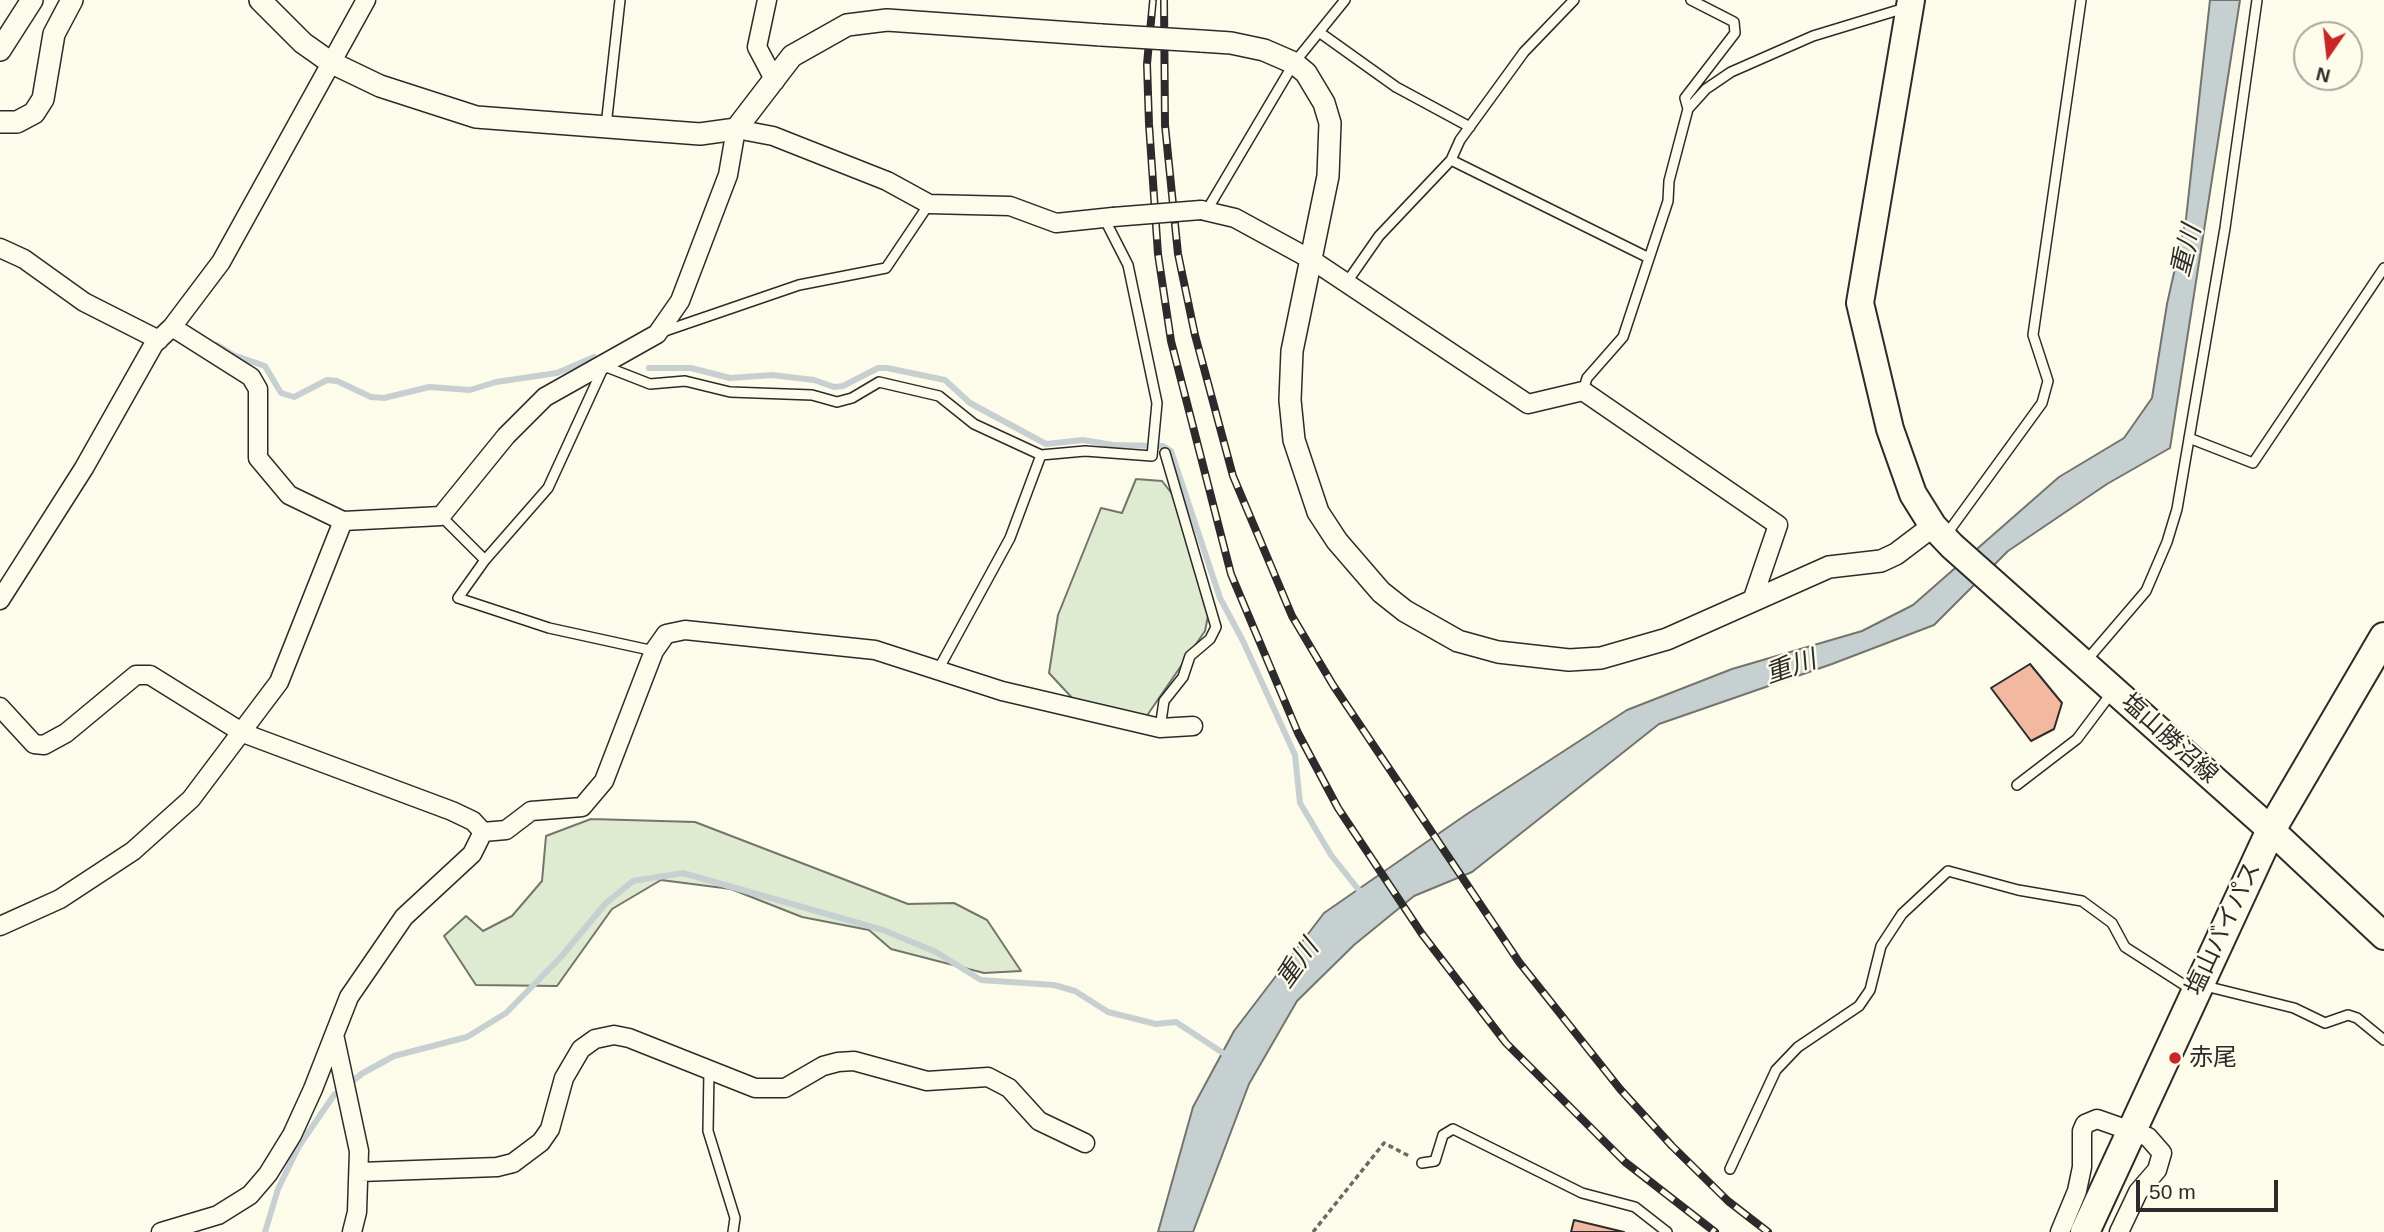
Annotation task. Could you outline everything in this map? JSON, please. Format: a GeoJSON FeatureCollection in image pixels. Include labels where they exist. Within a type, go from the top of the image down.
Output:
{"type":"FeatureCollection","features":[{"type":"Feature","properties":{"kind":"highway","name":"塩山バイパス"},"geometry":{"type":"LineString","coordinates":[[2085,1232],[2195,988],[2271,830],[2384,637]]}},
{"type":"Feature","properties":{"kind":"main road","name":"塩山勝沼線"},"geometry":{"type":"LineString","coordinates":[[1910,3],[1860,303],[1890,429],[1913,494],[1943,537],[2271,830],[2384,936]]}},
{"type":"Feature","properties":{"kind":"street"},"geometry":{"type":"LineString","coordinates":[[0,50],[32,0]]}},
{"type":"Feature","properties":{"kind":"street"},"geometry":{"type":"LineString","coordinates":[[0,122],[17,122],[34,113],[43,99],[54,34],[72,0]]}},
{"type":"Feature","properties":{"kind":"street"},"geometry":{"type":"LineString","coordinates":[[260,0],[303,43],[330,62],[380,86],[475,117],[700,134],[736,129],[773,136],[887,181],[929,204],[1010,206],[1056,223],[1204,210],[1235,218],[1347,282],[1528,404],[1583,391],[1778,525],[1752,601]]}},
{"type":"Feature","properties":{"kind":"street"},"geometry":{"type":"LineString","coordinates":[[0,600],[85,468],[166,333],[221,262],[366,0]]}},
{"type":"Feature","properties":{"kind":"street"},"geometry":{"type":"LineString","coordinates":[[768,0],[757,47],[775,81]]}},
{"type":"Feature","properties":{"kind":"street"},"geometry":{"type":"LineString","coordinates":[[0,248],[23,259],[84,302],[166,333],[251,377],[258,389],[258,458],[289,495],[343,521],[441,516],[506,436],[545,397],[657,334],[684,288],[727,175],[736,129],[792,56],[847,25],[887,20],[1231,43],[1264,50],[1294,63],[1316,87],[1330,123],[1328,176],[1292,351],[1290,400],[1294,440],[1318,512],[1355,565],[1381,592],[1405,611],[1458,641],[1498,652],[1569,660],[1631,652],[1667,639],[1829,567],[1881,561],[1943,537]]}},
{"type":"Feature","properties":{"kind":"street"},"geometry":{"type":"LineString","coordinates":[[0,926],[60,899],[133,851],[191,799],[243,733],[278,682],[334,536],[343,521]]}},
{"type":"Feature","properties":{"kind":"street"},"geometry":{"type":"LineString","coordinates":[[483,832],[506,830],[531,811],[582,807],[604,781],[654,651],[666,634],[685,631],[875,650],[1002,691],[1160,727],[1193,726]]}},
{"type":"Feature","properties":{"kind":"street"},"geometry":{"type":"LineString","coordinates":[[0,707],[34,744],[44,745],[66,733],[136,675],[150,675],[243,733],[452,811],[473,821],[483,832]]}},
{"type":"Feature","properties":{"kind":"street"},"geometry":{"type":"LineString","coordinates":[[161,1232],[218,1216],[250,1195],[268,1174],[292,1135],[335,1039],[349,997],[404,917],[471,854],[483,832]]}},
{"type":"Feature","properties":{"kind":"street"},"geometry":{"type":"LineString","coordinates":[[360,1172],[497,1167],[513,1163],[527,1154],[545,1135],[570,1064],[581,1049],[595,1039],[614,1035],[629,1038],[755,1088],[785,1088],[823,1066],[854,1061],[927,1081],[988,1077],[1009,1088],[1039,1121],[1085,1143]]}},
{"type":"Feature","properties":{"kind":"street"},"geometry":{"type":"LineString","coordinates":[[335,1039],[359,1151],[360,1172],[352,1232]]}},
{"type":"Feature","properties":{"kind":"street"},"geometry":{"type":"LineString","coordinates":[[2060,1232],[2077,1191],[2082,1167],[2080,1141],[2085,1124],[2097,1119],[2131,1129],[2159,1146],[2162,1161],[2138,1192],[2119,1232]]}},
{"type":"Feature","properties":{"kind":"lane"},"geometry":{"type":"LineString","coordinates":[[606,126],[620,0]]}},
{"type":"Feature","properties":{"kind":"lane"},"geometry":{"type":"LineString","coordinates":[[1204,210],[1294,63],[1345,0]]}},
{"type":"Feature","properties":{"kind":"lane"},"geometry":{"type":"LineString","coordinates":[[1347,282],[1379,236],[1451,160],[1470,127],[1524,52],[1574,0]]}},
{"type":"Feature","properties":{"kind":"lane"},"geometry":{"type":"LineString","coordinates":[[1688,109],[1685,98],[1735,33],[1734,22],[1691,0]]}},
{"type":"Feature","properties":{"kind":"lane"},"geometry":{"type":"LineString","coordinates":[[1943,537],[2042,403],[2048,380],[2033,335],[2081,0]]}},
{"type":"Feature","properties":{"kind":"lane"},"geometry":{"type":"LineString","coordinates":[[2082,661],[2146,591],[2168,542],[2177,509],[2225,228],[2257,0]]}},
{"type":"Feature","properties":{"kind":"lane"},"geometry":{"type":"LineString","coordinates":[[1583,391],[1587,378],[1623,337],[1668,201],[1670,181],[1688,109],[1706,89],[1731,72],[1813,36],[1910,3]]}},
{"type":"Feature","properties":{"kind":"lane"},"geometry":{"type":"LineString","coordinates":[[1319,32],[1396,87],[1470,127]]}},
{"type":"Feature","properties":{"kind":"lane"},"geometry":{"type":"LineString","coordinates":[[1451,160],[1649,258]]}},
{"type":"Feature","properties":{"kind":"lane"},"geometry":{"type":"LineString","coordinates":[[657,334],[799,285],[886,268],[929,204]]}},
{"type":"Feature","properties":{"kind":"lane"},"geometry":{"type":"LineString","coordinates":[[654,651],[550,628],[458,598],[485,560],[548,488],[604,366],[650,384],[685,381],[730,392],[812,396],[837,402],[852,398],[879,382],[939,396],[974,424],[1041,454],[1085,451],[1152,456],[1157,402],[1128,265],[1109,218]]}},
{"type":"Feature","properties":{"kind":"lane"},"geometry":{"type":"LineString","coordinates":[[2189,438],[2253,463],[2384,268]]}},
{"type":"Feature","properties":{"kind":"lane"},"geometry":{"type":"LineString","coordinates":[[1160,727],[1164,701],[1182,677],[1190,656],[1210,639],[1216,627],[1165,453]]}},
{"type":"Feature","properties":{"kind":"lane"},"geometry":{"type":"LineString","coordinates":[[937,670],[1010,538],[1041,454]]}},
{"type":"Feature","properties":{"kind":"lane"},"geometry":{"type":"LineString","coordinates":[[441,516],[485,560]]}},
{"type":"Feature","properties":{"kind":"lane"},"geometry":{"type":"LineString","coordinates":[[2017,785],[2077,739],[2114,690]]}},
{"type":"Feature","properties":{"kind":"lane"},"geometry":{"type":"LineString","coordinates":[[1730,1169],[1776,1070],[1798,1047],[1859,1006],[1870,990],[1881,946],[1902,914],[1948,871],[2018,890],[2082,901],[2112,923],[2125,947],[2195,988],[2294,1008],[2325,1023],[2348,1015],[2357,1018],[2384,1040]]}},
{"type":"Feature","properties":{"kind":"lane"},"geometry":{"type":"LineString","coordinates":[[709,1070],[708,1131],[735,1218],[733,1232]]}},
{"type":"Feature","properties":{"kind":"lane"},"geometry":{"type":"LineString","coordinates":[[1422,1163],[1435,1161],[1443,1135],[1453,1129],[1582,1193],[1635,1207],[1667,1232]]}},
{"type":"Feature","properties":{"kind":"path"},"geometry":{"type":"LineString","coordinates":[[1313,1232],[1384,1143],[1422,1163]]}},
{"type":"Feature","properties":{"kind":"green space"},"geometry":{"type":"Polygon","coordinates":[[[1136,479],[1162,481],[1173,495],[1208,616],[1205,631],[1146,717],[1075,701],[1049,673],[1058,615],[1101,508],[1122,513],[1136,479]]]}},
{"type":"Feature","properties":{"kind":"green space"},"geometry":{"type":"Polygon","coordinates":[[[591,819],[695,822],[908,904],[954,903],[987,920],[1021,971],[984,973],[891,949],[869,930],[802,917],[731,889],[661,880],[612,909],[557,986],[476,985],[444,936],[466,916],[483,931],[512,916],[542,881],[546,836],[591,819]]]}},
{"type":"Feature","properties":{"kind":"water","name":"重川"},"geometry":{"type":"Polygon","coordinates":[[[2210,0],[2240,0],[2170,448],[2107,484],[2008,551],[1934,625],[1832,664],[1659,724],[1472,872],[1414,896],[1354,945],[1297,1001],[1249,1084],[1193,1232],[1158,1232],[1193,1107],[1234,1031],[1324,913],[1467,814],[1627,710],[1732,669],[1862,631],[1913,605],[2059,477],[2124,438],[2152,398],[2167,304],[2186,219],[2210,0]]]}},
{"type":"Feature","properties":{"kind":"building"},"geometry":{"type":"Polygon","coordinates":[[[2030,664],[2062,703],[2054,729],[2031,741],[1991,688],[2030,664]]]}},
{"type":"Feature","properties":{"kind":"building"},"geometry":{"type":"Polygon","coordinates":[[[1574,1220],[1624,1232],[1571,1232],[1574,1220]]]}},
{"type":"Feature","properties":{"kind":"waterway"},"geometry":{"type":"LineString","coordinates":[[217,345],[233,355],[265,366],[281,393],[294,397],[327,380],[337,381],[371,397],[384,398],[429,387],[470,390],[496,382],[557,373],[594,357]]}},
{"type":"Feature","properties":{"kind":"waterway"},"geometry":{"type":"LineString","coordinates":[[649,368],[691,368],[730,378],[772,375],[814,380],[834,387],[843,386],[878,368],[887,368],[945,380],[970,403],[1046,444],[1083,440],[1113,445],[1163,446],[1171,451],[1220,598],[1243,641],[1295,755],[1300,803],[1331,855],[1362,894]]}},
{"type":"Feature","properties":{"kind":"waterway"},"geometry":{"type":"LineString","coordinates":[[265,1232],[278,1189],[299,1146],[334,1095],[363,1073],[394,1056],[467,1037],[506,1013],[561,957],[606,903],[633,881],[683,873],[883,930],[936,952],[981,980],[1054,985],[1075,991],[1108,1012],[1156,1024],[1176,1022],[1229,1057]]}},
{"type":"Feature","properties":{"kind":"railway"},"geometry":{"type":"LineString","coordinates":[[1153,0],[1147,64],[1149,124],[1158,254],[1171,341],[1231,574],[1298,733],[1338,808],[1422,934],[1506,1043],[1625,1162],[1715,1232]]}},
{"type":"Feature","properties":{"kind":"railway"},"geometry":{"type":"LineString","coordinates":[[1164,0],[1165,125],[1178,254],[1195,335],[1233,476],[1292,616],[1333,685],[1519,962],[1620,1089],[1672,1146],[1728,1201],[1768,1232]]}},
{"type":"Feature","properties":{"kind":"place","name":"赤尾"},"geometry":{"type":"Point","coordinates":[2175,1058]}}]}
